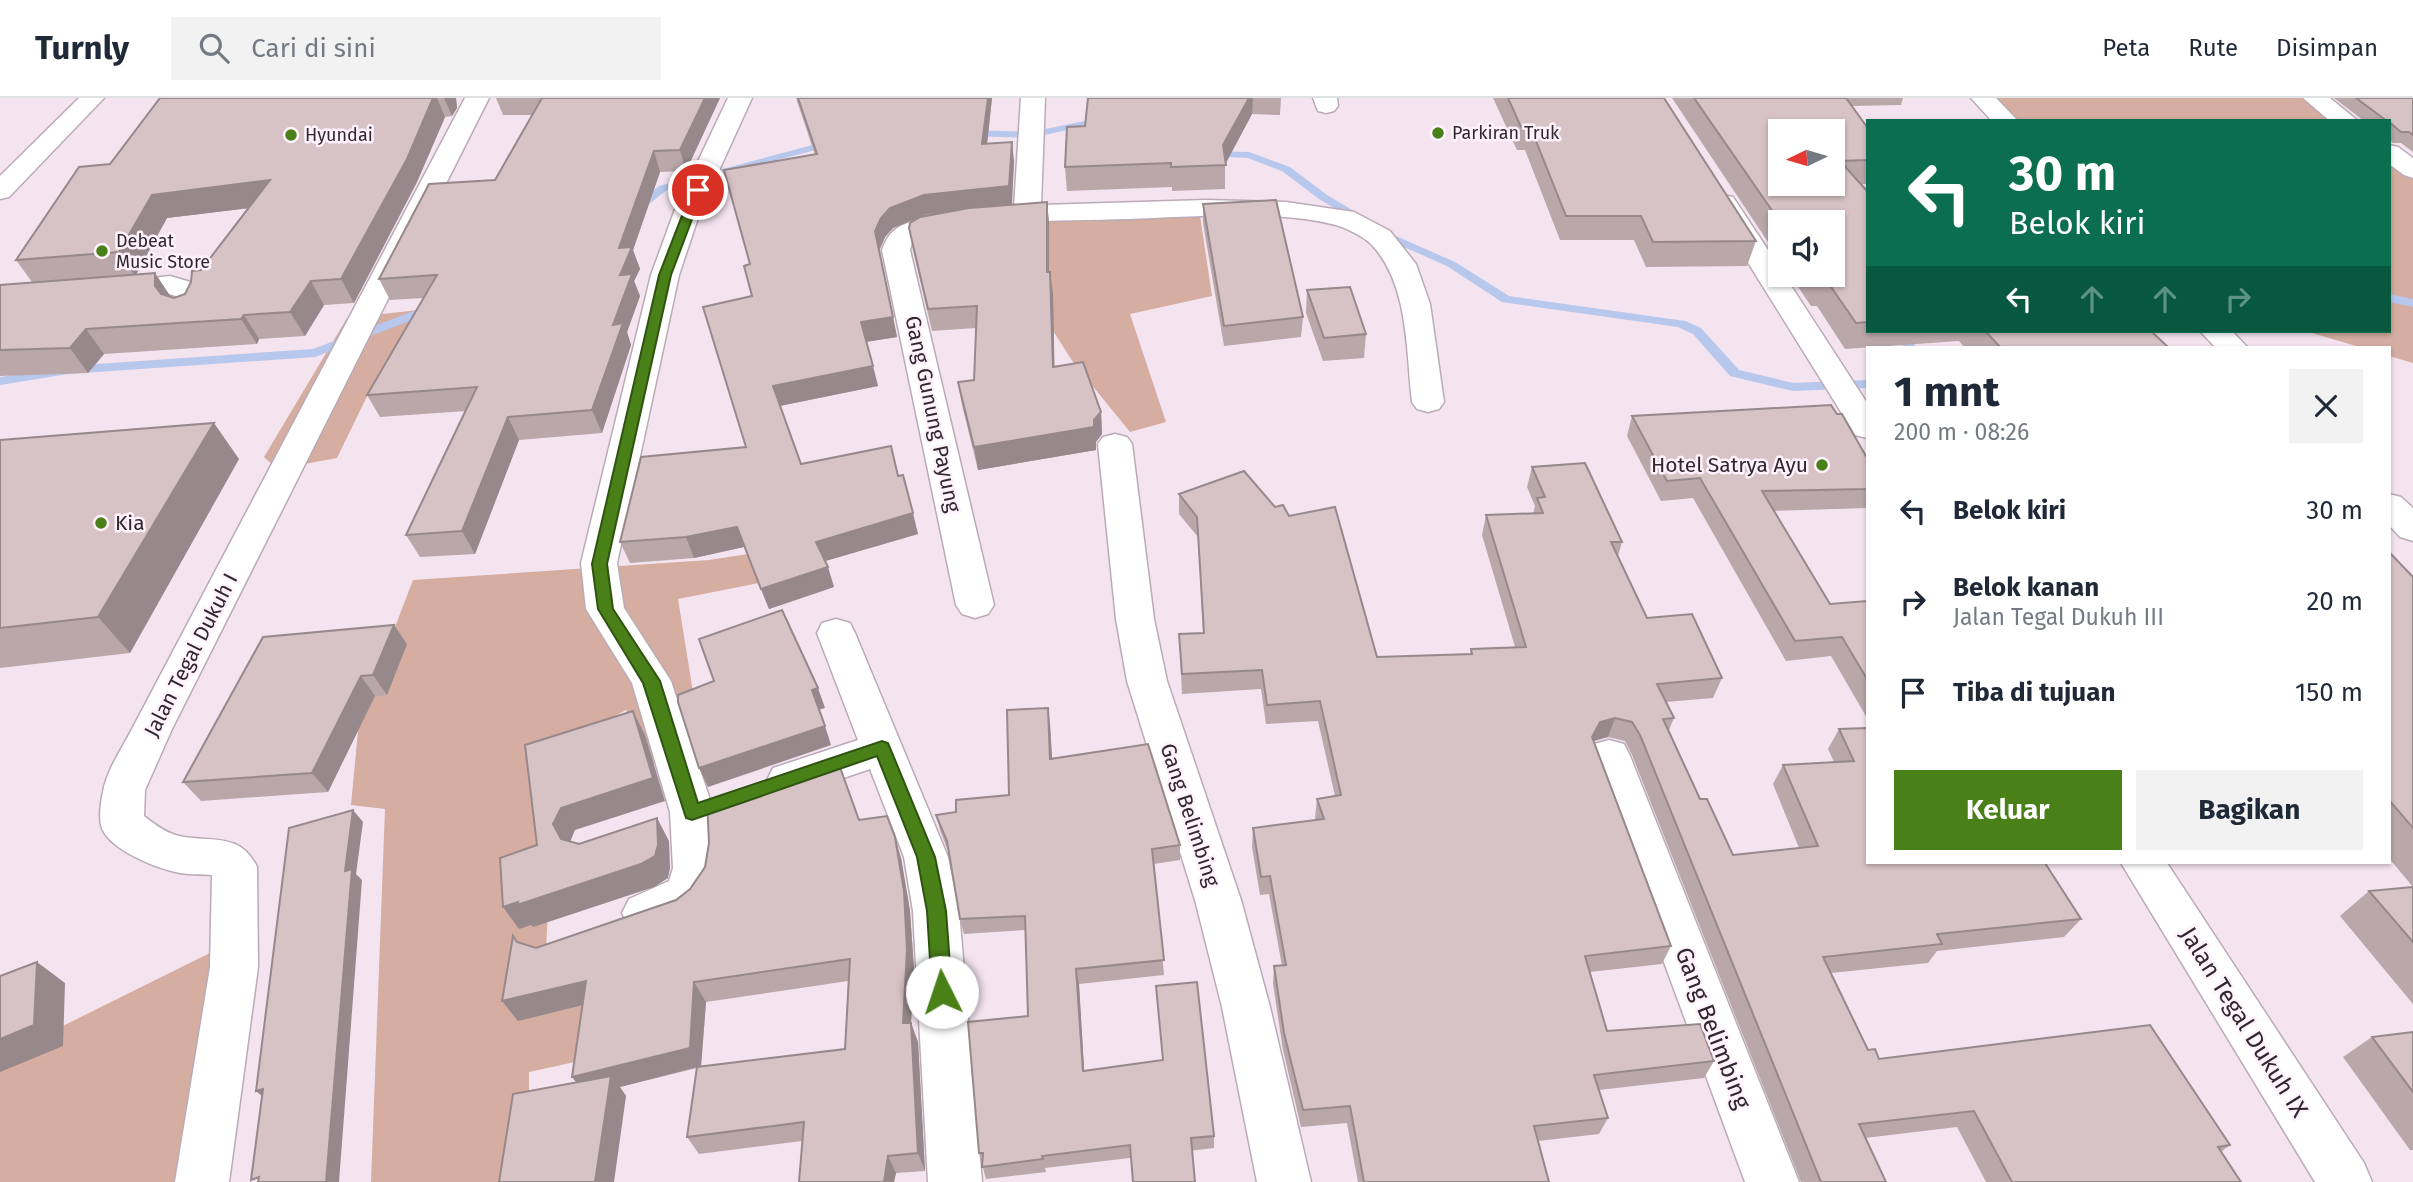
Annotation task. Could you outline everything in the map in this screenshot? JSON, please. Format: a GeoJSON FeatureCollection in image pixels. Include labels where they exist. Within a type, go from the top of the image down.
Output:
{"type":"FeatureCollection","features":[{"type":"Feature","properties":{"kind":"street"},"geometry":{"type":"LineString","coordinates":[[0,191],[92,98]]}},
{"type":"Feature","properties":{"kind":"street","name":"Jalan Tegal Dukuh I"},"geometry":{"type":"LineString","coordinates":[[202,1182],[234,967],[235,867],[223,857],[179,855],[145,843],[122,824],[124,790],[158,718],[477,98]]}},
{"type":"Feature","properties":{"kind":"street"},"geometry":{"type":"LineString","coordinates":[[610,925],[670,904],[688,893],[708,807],[651,681],[605,609],[599,564],[665,275],[687,212],[740,98]]}},
{"type":"Feature","properties":{"kind":"street"},"geometry":{"type":"LineString","coordinates":[[1032,98],[1027,214],[1206,208],[1286,210],[1344,218],[1380,237],[1402,264],[1415,304],[1428,402]]}},
{"type":"Feature","properties":{"kind":"street"},"geometry":{"type":"LineString","coordinates":[[1983,98],[2004,119]]}},
{"type":"Feature","properties":{"kind":"street"},"geometry":{"type":"LineString","coordinates":[[2315,98],[2343,119]]}},
{"type":"Feature","properties":{"kind":"street"},"geometry":{"type":"LineString","coordinates":[[2391,154],[2413,170]]}},
{"type":"Feature","properties":{"kind":"street"},"geometry":{"type":"LineString","coordinates":[[1710,181],[1866,426]]}},
{"type":"Feature","properties":{"kind":"street","name":"Gang Gunung Payung"},"geometry":{"type":"LineString","coordinates":[[975,605],[896,250],[900,239],[913,230],[932,225],[1027,214]]}},
{"type":"Feature","properties":{"kind":"street"},"geometry":{"type":"LineString","coordinates":[[78,293],[170,285],[191,291],[189,312]]}},
{"type":"Feature","properties":{"kind":"street"},"geometry":{"type":"LineString","coordinates":[[2217,333],[2230,346]]}},
{"type":"Feature","properties":{"kind":"street","name":"Gang Belimbing"},"geometry":{"type":"LineString","coordinates":[[1115,444],[1135,619],[1147,681],[1218,900],[1246,1007],[1284,1182]]}},
{"type":"Feature","properties":{"kind":"street"},"geometry":{"type":"LineString","coordinates":[[2391,507],[2413,529]]}},
{"type":"Feature","properties":{"kind":"street"},"geometry":{"type":"LineString","coordinates":[[836,634],[926,857],[936,911],[955,1182]]}},
{"type":"Feature","properties":{"kind":"street"},"geometry":{"type":"LineString","coordinates":[[708,807],[882,748]]}},
{"type":"Feature","properties":{"kind":"street","name":"Gang Belimbing"},"geometry":{"type":"LineString","coordinates":[[1609,756],[1772,1182]]}},
{"type":"Feature","properties":{"kind":"street","name":"Jalan Tegal Dukuh IX"},"geometry":{"type":"LineString","coordinates":[[2144,864],[2345,1182]]}},
{"type":"Feature","properties":{"kind":"shaded area"},"geometry":{"type":"Polygon","coordinates":[[[1985,98],[2315,98],[2344,119],[2006,119],[1985,98]]]}},
{"type":"Feature","properties":{"kind":"shaded area"},"geometry":{"type":"Polygon","coordinates":[[[2391,152],[2413,168],[2413,363],[2391,357],[2391,346],[2356,346],[2312,333],[2391,333],[2391,152]]]}},
{"type":"Feature","properties":{"kind":"shaded area"},"geometry":{"type":"Polygon","coordinates":[[[1199,209],[1212,296],[1130,314],[1166,422],[1130,432],[1073,362],[1048,323],[1045,216],[1199,209]]]}},
{"type":"Feature","properties":{"kind":"shaded area"},"geometry":{"type":"Polygon","coordinates":[[[507,300],[476,372],[373,384],[337,458],[277,469],[264,457],[347,318],[507,300]]]}},
{"type":"Feature","properties":{"kind":"shaded area"},"geometry":{"type":"Polygon","coordinates":[[[773,550],[820,571],[678,599],[702,748],[653,764],[626,710],[543,755],[550,870],[545,971],[616,968],[607,1055],[529,1072],[529,1182],[371,1182],[385,809],[351,805],[359,721],[413,580],[709,560],[773,550]]]}},
{"type":"Feature","properties":{"kind":"shaded area"},"geometry":{"type":"Polygon","coordinates":[[[216,950],[179,1182],[0,1182],[0,1057],[216,950]]]}},
{"type":"Feature","properties":{"kind":"building"},"geometry":{"type":"Polygon","coordinates":[[[160,98],[433,98],[407,159],[341,279],[311,281],[290,312],[244,315],[241,319],[86,329],[70,348],[0,350],[0,285],[155,273],[155,286],[161,294],[174,298],[185,294],[191,282],[192,271],[201,270],[270,180],[152,195],[119,252],[16,260],[79,167],[110,164],[160,98]]]}},
{"type":"Feature","properties":{"kind":"building"},"geometry":{"type":"Polygon","coordinates":[[[542,98],[705,98],[680,150],[654,151],[619,248],[632,247],[620,275],[632,274],[613,325],[623,323],[592,410],[508,417],[462,531],[406,535],[477,387],[367,395],[437,275],[379,279],[429,184],[495,180],[542,98]]]}},
{"type":"Feature","properties":{"kind":"building"},"geometry":{"type":"Polygon","coordinates":[[[798,98],[988,98],[982,144],[1012,142],[1009,186],[924,195],[890,208],[875,231],[893,317],[861,322],[873,366],[773,386],[801,464],[891,446],[898,476],[903,475],[913,513],[816,542],[828,567],[761,589],[737,527],[686,537],[620,542],[641,457],[746,447],[703,307],[752,296],[744,266],[750,264],[724,170],[817,154],[798,98]]]}},
{"type":"Feature","properties":{"kind":"building"},"geometry":{"type":"Polygon","coordinates":[[[1088,98],[1249,98],[1223,145],[1226,165],[1171,167],[1171,163],[1065,167],[1067,127],[1085,126],[1088,98]]]}},
{"type":"Feature","properties":{"kind":"building"},"geometry":{"type":"Polygon","coordinates":[[[1508,98],[1664,98],[1756,241],[1653,242],[1641,216],[1566,216],[1530,126],[1521,127],[1508,98]]]}},
{"type":"Feature","properties":{"kind":"building"},"geometry":{"type":"Polygon","coordinates":[[[1694,98],[1846,98],[1866,126],[1866,160],[1845,161],[1845,119],[1768,119],[1768,196],[1845,196],[1845,167],[1866,190],[1866,322],[1856,323],[1831,287],[1845,287],[1845,210],[1772,210],[1694,98]]]}},
{"type":"Feature","properties":{"kind":"building"},"geometry":{"type":"Polygon","coordinates":[[[2356,98],[2413,98],[2413,135],[2401,132],[2391,124],[2391,119],[2384,119],[2356,98]]]}},
{"type":"Feature","properties":{"kind":"building"},"geometry":{"type":"Polygon","coordinates":[[[1276,200],[1303,317],[1224,326],[1203,204],[1276,200]]]}},
{"type":"Feature","properties":{"kind":"building"},"geometry":{"type":"Polygon","coordinates":[[[1047,202],[1047,272],[1050,272],[1053,367],[1083,362],[1101,412],[1094,420],[1094,427],[974,447],[958,382],[974,380],[977,306],[928,309],[910,223],[920,217],[969,208],[1047,202]]]}},
{"type":"Feature","properties":{"kind":"building"},"geometry":{"type":"Polygon","coordinates":[[[1350,287],[1366,334],[1324,338],[1307,290],[1350,287]]]}},
{"type":"Feature","properties":{"kind":"building"},"geometry":{"type":"Polygon","coordinates":[[[1987,333],[2153,333],[2167,346],[1999,346],[1987,333]]]}},
{"type":"Feature","properties":{"kind":"building"},"geometry":{"type":"Polygon","coordinates":[[[1831,405],[1837,414],[1842,414],[1866,456],[1866,489],[1762,491],[1830,604],[1866,601],[1866,677],[1842,637],[1795,641],[1700,478],[1667,481],[1632,416],[1831,405]]]}},
{"type":"Feature","properties":{"kind":"building"},"geometry":{"type":"Polygon","coordinates":[[[214,423],[98,617],[0,628],[0,440],[214,423]]]}},
{"type":"Feature","properties":{"kind":"building"},"geometry":{"type":"Polygon","coordinates":[[[1585,463],[1622,542],[1611,542],[1647,618],[1692,614],[1722,678],[1657,684],[1674,718],[1663,719],[1700,799],[1707,799],[1733,855],[1818,846],[1783,765],[1854,761],[1839,729],[1866,728],[1866,864],[2046,864],[2081,919],[1937,934],[1942,944],[1823,957],[1868,1050],[1875,1049],[1879,1059],[2150,1025],[2230,1145],[2218,1147],[2241,1182],[2012,1182],[1974,1111],[1859,1124],[1886,1182],[1821,1182],[1640,735],[1632,722],[1615,718],[1600,722],[1592,737],[1671,946],[1585,956],[1607,1031],[1700,1024],[1714,1061],[1594,1075],[1608,1118],[1534,1126],[1549,1182],[1364,1182],[1350,1106],[1303,1110],[1284,1033],[1274,966],[1286,965],[1270,876],[1261,877],[1253,828],[1324,819],[1317,799],[1341,795],[1320,701],[1267,705],[1262,670],[1182,674],[1179,634],[1204,633],[1197,517],[1179,494],[1244,471],[1275,507],[1283,505],[1289,516],[1335,507],[1377,657],[1472,654],[1471,649],[1526,647],[1486,515],[1543,513],[1537,498],[1545,497],[1532,467],[1585,463]]]}},
{"type":"Feature","properties":{"kind":"building"},"geometry":{"type":"Polygon","coordinates":[[[2391,554],[2413,577],[2413,828],[2391,802],[2391,554]]]}},
{"type":"Feature","properties":{"kind":"building"},"geometry":{"type":"Polygon","coordinates":[[[782,610],[818,688],[812,690],[825,726],[699,768],[678,695],[714,681],[699,639],[782,610]]]}},
{"type":"Feature","properties":{"kind":"building"},"geometry":{"type":"Polygon","coordinates":[[[394,625],[373,675],[361,676],[312,773],[183,782],[263,637],[394,625]]]}},
{"type":"Feature","properties":{"kind":"building"},"geometry":{"type":"Polygon","coordinates":[[[1048,708],[1050,759],[1148,744],[1180,845],[1152,849],[1164,960],[1076,969],[1083,1071],[1163,1060],[1156,986],[1197,982],[1214,1136],[1191,1138],[1195,1182],[1133,1182],[1130,1145],[982,1167],[983,1153],[979,1153],[968,1022],[1028,1016],[1025,916],[960,919],[947,841],[936,815],[956,812],[956,800],[1009,795],[1007,710],[1048,708]]]}},
{"type":"Feature","properties":{"kind":"building"},"geometry":{"type":"Polygon","coordinates":[[[633,711],[653,778],[561,808],[553,824],[561,839],[579,844],[657,818],[658,845],[655,856],[641,864],[517,905],[518,902],[503,907],[500,858],[537,845],[525,745],[633,711]]]}},
{"type":"Feature","properties":{"kind":"building"},"geometry":{"type":"Polygon","coordinates":[[[837,759],[859,820],[887,816],[895,837],[904,891],[907,950],[903,1023],[911,1023],[918,1153],[888,1156],[884,1182],[799,1182],[804,1122],[687,1137],[697,1067],[845,1049],[850,959],[694,982],[690,1048],[572,1077],[586,981],[502,1001],[513,936],[517,942],[536,948],[676,900],[690,889],[705,867],[709,843],[707,802],[837,759]]]}},
{"type":"Feature","properties":{"kind":"building"},"geometry":{"type":"Polygon","coordinates":[[[353,810],[345,871],[352,869],[326,1182],[258,1182],[259,1177],[251,1180],[263,1089],[256,1091],[289,828],[353,810]]]}},
{"type":"Feature","properties":{"kind":"building"},"geometry":{"type":"Polygon","coordinates":[[[2413,887],[2413,942],[2369,891],[2413,887]]]}},
{"type":"Feature","properties":{"kind":"building"},"geometry":{"type":"Polygon","coordinates":[[[37,962],[34,1025],[0,1039],[0,976],[37,962]]]}},
{"type":"Feature","properties":{"kind":"building"},"geometry":{"type":"Polygon","coordinates":[[[2413,1032],[2413,1092],[2372,1037],[2413,1032]]]}},
{"type":"Feature","properties":{"kind":"building"},"geometry":{"type":"Polygon","coordinates":[[[611,1076],[595,1182],[499,1182],[513,1094],[611,1076]]]}},
{"type":"Feature","properties":{"kind":"waterway"},"geometry":{"type":"LineString","coordinates":[[968,133],[1031,135],[1089,123],[1105,126]]}},
{"type":"Feature","properties":{"kind":"waterway"},"geometry":{"type":"LineString","coordinates":[[636,209],[663,188],[831,143]]}},
{"type":"Feature","properties":{"kind":"waterway"},"geometry":{"type":"LineString","coordinates":[[1210,154],[1249,155],[1286,169],[1323,197],[1392,238],[1451,264],[1506,299],[1681,324],[1697,331],[1735,373],[1793,387],[1866,384]]}},
{"type":"Feature","properties":{"kind":"waterway"},"geometry":{"type":"LineString","coordinates":[[2391,298],[2413,303]]}},
{"type":"Feature","properties":{"kind":"waterway"},"geometry":{"type":"LineString","coordinates":[[0,381],[68,370],[315,353],[432,308]]}},
{"type":"Feature","properties":{"kind":"waterway"},"geometry":{"type":"LineString","coordinates":[[1908,346],[1914,333]]}},
{"type":"Feature","properties":{"kind":"place","name":"Parkiran Truk"},"geometry":{"type":"Point","coordinates":[1438,133]}},
{"type":"Feature","properties":{"kind":"place","name":"Hyundai"},"geometry":{"type":"Point","coordinates":[291,135]}},
{"type":"Feature","properties":{"kind":"place","name":"Debeat Music Store"},"geometry":{"type":"Point","coordinates":[102,251]}},
{"type":"Feature","properties":{"kind":"place","name":"Hotel Satrya Ayu"},"geometry":{"type":"Point","coordinates":[1822,465]}},
{"type":"Feature","properties":{"kind":"place","name":"Kia"},"geometry":{"type":"Point","coordinates":[101,523]}},
{"type":"Feature","properties":{"kind":"route"},"geometry":{"type":"LineString","coordinates":[[698,190],[687,212],[665,275],[599,564],[605,609],[651,681],[692,812],[882,748],[926,857],[936,911],[942,992]]}}]}
